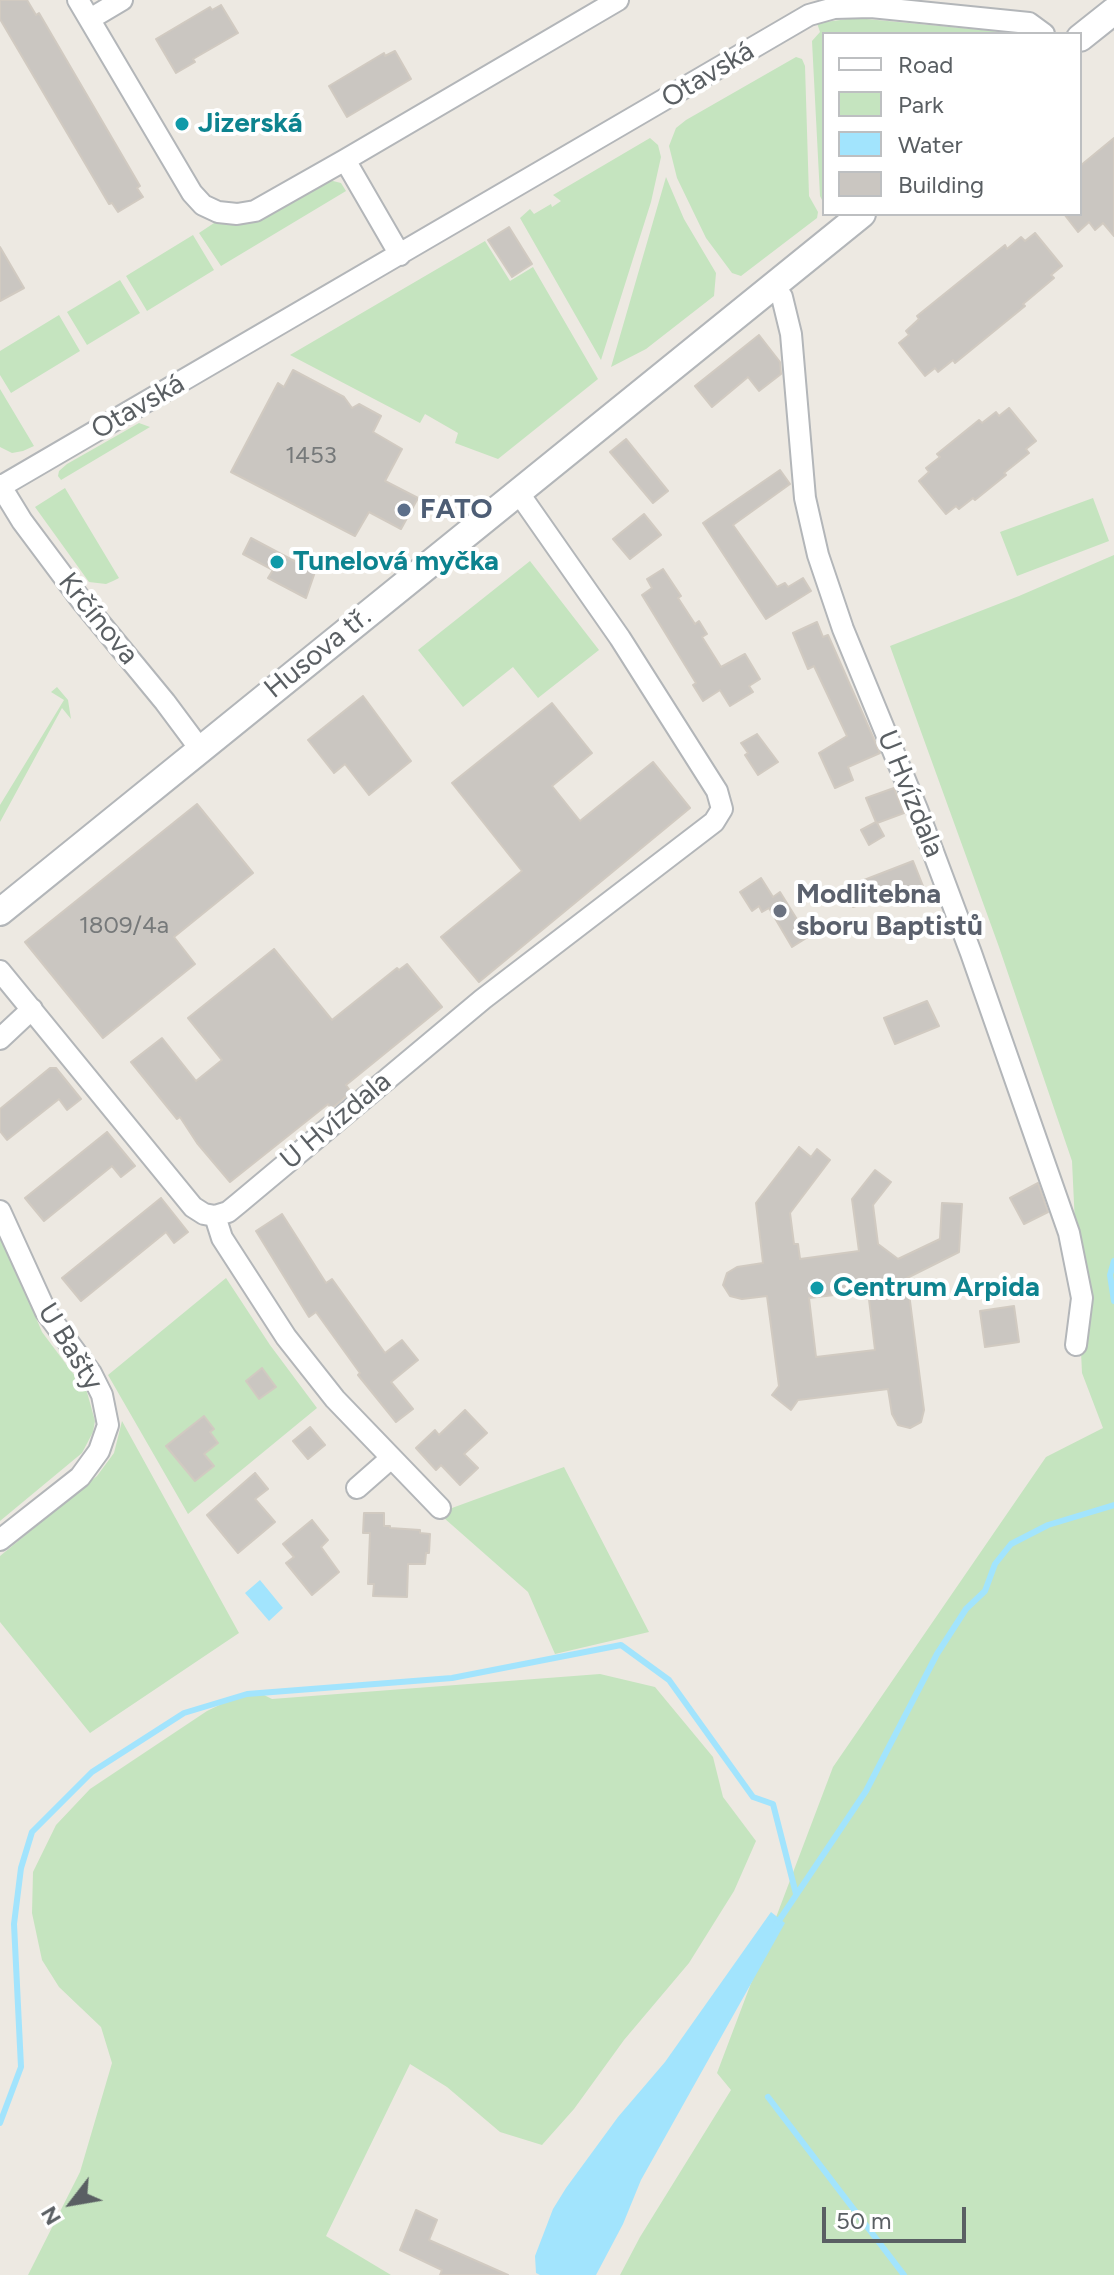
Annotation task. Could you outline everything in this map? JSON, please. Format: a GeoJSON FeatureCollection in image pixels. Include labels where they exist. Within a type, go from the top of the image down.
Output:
{"type":"FeatureCollection","features":[{"type":"Feature","properties":{"kind":"street"},"geometry":{"type":"LineString","coordinates":[[78,0],[192,193],[203,205],[226,214],[255,211],[618,0]]}},
{"type":"Feature","properties":{"kind":"street"},"geometry":{"type":"LineString","coordinates":[[90,19],[122,0]]}},
{"type":"Feature","properties":{"kind":"street","name":"Otavská"},"geometry":{"type":"LineString","coordinates":[[0,486],[809,15],[834,8],[871,7],[1029,23],[1041,32]]}},
{"type":"Feature","properties":{"kind":"street"},"geometry":{"type":"LineString","coordinates":[[1082,36],[1114,11]]}},
{"type":"Feature","properties":{"kind":"street"},"geometry":{"type":"LineString","coordinates":[[345,160],[400,255]]}},
{"type":"Feature","properties":{"kind":"street","name":"Husova tř."},"geometry":{"type":"LineString","coordinates":[[0,912],[860,216]]}},
{"type":"Feature","properties":{"kind":"street","name":"U Hvízdala"},"geometry":{"type":"LineString","coordinates":[[774,285],[782,297],[791,334],[805,498],[818,555],[843,629],[917,809],[971,953],[1069,1233],[1082,1298],[1076,1345]]}},
{"type":"Feature","properties":{"kind":"street","name":"Krčínova"},"geometry":{"type":"LineString","coordinates":[[0,486],[81,600],[200,749]]}},
{"type":"Feature","properties":{"kind":"street","name":"U Hvízdala"},"geometry":{"type":"LineString","coordinates":[[215,1216],[228,1212],[483,999],[714,822],[722,809],[717,791],[620,638],[518,492]]}},
{"type":"Feature","properties":{"kind":"street"},"geometry":{"type":"LineString","coordinates":[[0,971],[193,1207],[215,1216],[222,1238],[286,1337],[335,1399],[440,1508]]}},
{"type":"Feature","properties":{"kind":"street"},"geometry":{"type":"LineString","coordinates":[[0,1039],[32,1009]]}},
{"type":"Feature","properties":{"kind":"street","name":"U Bašty"},"geometry":{"type":"LineString","coordinates":[[0,1211],[46,1312],[91,1373],[102,1395],[108,1425],[99,1451],[80,1477],[0,1540]]}},
{"type":"Feature","properties":{"kind":"street"},"geometry":{"type":"LineString","coordinates":[[357,1488],[390,1459]]}},
{"type":"Feature","properties":{"kind":"green space"},"geometry":{"type":"Polygon","coordinates":[[[856,18],[1003,32],[822,32],[822,200],[812,41],[820,32],[817,23],[856,18]]]}},
{"type":"Feature","properties":{"kind":"green space"},"geometry":{"type":"Polygon","coordinates":[[[796,57],[802,59],[805,66],[809,196],[818,212],[817,218],[741,276],[732,273],[706,238],[677,178],[669,146],[676,128],[686,120],[796,57]]]}},
{"type":"Feature","properties":{"kind":"green space"},"geometry":{"type":"Polygon","coordinates":[[[650,138],[658,145],[661,157],[651,202],[601,360],[520,218],[530,209],[534,214],[551,204],[552,207],[561,201],[553,195],[650,138]]]}},
{"type":"Feature","properties":{"kind":"green space"},"geometry":{"type":"Polygon","coordinates":[[[666,177],[684,219],[716,273],[714,296],[646,349],[611,367],[666,177]]]}},
{"type":"Feature","properties":{"kind":"green space"},"geometry":{"type":"Polygon","coordinates":[[[325,179],[341,183],[346,191],[221,266],[199,233],[214,223],[244,221],[325,179]]]}},
{"type":"Feature","properties":{"kind":"green space"},"geometry":{"type":"Polygon","coordinates":[[[193,235],[214,270],[147,311],[126,276],[193,235]]]}},
{"type":"Feature","properties":{"kind":"green space"},"geometry":{"type":"Polygon","coordinates":[[[485,241],[510,281],[533,267],[598,379],[498,459],[455,443],[458,433],[425,414],[420,423],[290,355],[485,241]]]}},
{"type":"Feature","properties":{"kind":"green space"},"geometry":{"type":"Polygon","coordinates":[[[120,280],[140,313],[87,345],[67,312],[120,280]]]}},
{"type":"Feature","properties":{"kind":"green space"},"geometry":{"type":"Polygon","coordinates":[[[59,315],[80,351],[11,393],[0,375],[0,351],[59,315]]]}},
{"type":"Feature","properties":{"kind":"green space"},"geometry":{"type":"Polygon","coordinates":[[[0,389],[34,446],[12,453],[0,447],[0,389]]]}},
{"type":"Feature","properties":{"kind":"green space"},"geometry":{"type":"Polygon","coordinates":[[[139,423],[150,427],[61,480],[58,476],[67,464],[139,423]]]}},
{"type":"Feature","properties":{"kind":"green space"},"geometry":{"type":"Polygon","coordinates":[[[65,488],[119,578],[106,584],[89,582],[35,507],[65,488]]]}},
{"type":"Feature","properties":{"kind":"green space"},"geometry":{"type":"Polygon","coordinates":[[[1093,498],[1109,541],[1017,576],[1000,532],[1093,498]]]}},
{"type":"Feature","properties":{"kind":"green space"},"geometry":{"type":"Polygon","coordinates":[[[1114,555],[1114,2275],[620,2275],[640,2237],[731,2090],[717,2073],[833,1767],[1046,1457],[1103,1428],[1082,1373],[1072,1161],[999,947],[890,646],[1114,555]]]}},
{"type":"Feature","properties":{"kind":"green space"},"geometry":{"type":"Polygon","coordinates":[[[530,561],[599,650],[538,698],[513,667],[463,707],[418,650],[530,561]]]}},
{"type":"Feature","properties":{"kind":"green space"},"geometry":{"type":"Polygon","coordinates":[[[57,687],[68,700],[71,719],[62,708],[0,822],[0,805],[64,700],[51,692],[57,687]]]}},
{"type":"Feature","properties":{"kind":"green space"},"geometry":{"type":"Polygon","coordinates":[[[0,1232],[42,1332],[87,1392],[95,1421],[82,1453],[0,1521],[0,1232]]]}},
{"type":"Feature","properties":{"kind":"green space"},"geometry":{"type":"Polygon","coordinates":[[[226,1278],[317,1408],[188,1514],[108,1375],[226,1278]]]}},
{"type":"Feature","properties":{"kind":"green space"},"geometry":{"type":"Polygon","coordinates":[[[122,1421],[239,1633],[90,1733],[0,1622],[0,1556],[97,1476],[114,1453],[122,1421]]]}},
{"type":"Feature","properties":{"kind":"green space"},"geometry":{"type":"Polygon","coordinates":[[[564,1467],[649,1632],[555,1654],[528,1592],[444,1518],[452,1508],[564,1467]]]}},
{"type":"Feature","properties":{"kind":"green space"},"geometry":{"type":"Polygon","coordinates":[[[600,1674],[655,1687],[713,1757],[723,1797],[756,1841],[734,1891],[689,1963],[542,2145],[500,2132],[447,2087],[410,2064],[326,2236],[391,2275],[28,2275],[80,2172],[112,2063],[101,2027],[59,1987],[42,1960],[32,1913],[33,1872],[56,1825],[90,1789],[207,1711],[256,1691],[272,1699],[600,1674]]]}},
{"type":"Feature","properties":{"kind":"water"},"geometry":{"type":"Polygon","coordinates":[[[260,1580],[283,1608],[269,1621],[245,1593],[260,1580]]]}},
{"type":"Feature","properties":{"kind":"water"},"geometry":{"type":"Polygon","coordinates":[[[771,1912],[785,1923],[641,2180],[623,2224],[596,2275],[536,2273],[535,2256],[553,2209],[566,2188],[618,2117],[665,2062],[771,1912]]]}},
{"type":"Feature","properties":{"kind":"building"},"geometry":{"type":"Polygon","coordinates":[[[0,0],[27,0],[36,15],[39,13],[140,186],[137,188],[143,197],[118,212],[112,203],[109,204],[0,19],[0,0]]]}},
{"type":"Feature","properties":{"kind":"building"},"geometry":{"type":"Polygon","coordinates":[[[221,5],[238,33],[193,59],[195,62],[176,73],[156,39],[210,7],[212,10],[221,5]]]}},
{"type":"Feature","properties":{"kind":"building"},"geometry":{"type":"Polygon","coordinates":[[[395,51],[411,79],[347,117],[329,86],[384,53],[385,56],[395,51]]]}},
{"type":"Feature","properties":{"kind":"building"},"geometry":{"type":"Polygon","coordinates":[[[1114,138],[1114,236],[1103,223],[1095,230],[1089,222],[1078,232],[1066,216],[1082,216],[1082,164],[1114,138]]]}},
{"type":"Feature","properties":{"kind":"building"},"geometry":{"type":"Polygon","coordinates":[[[509,227],[532,264],[512,277],[488,240],[509,227]]]}},
{"type":"Feature","properties":{"kind":"building"},"geometry":{"type":"Polygon","coordinates":[[[1035,233],[1062,266],[1051,275],[1054,278],[955,363],[953,360],[938,372],[935,368],[925,376],[899,343],[909,335],[906,331],[919,319],[917,316],[1005,245],[1007,249],[1021,237],[1025,241],[1035,233]]]}},
{"type":"Feature","properties":{"kind":"building"},"geometry":{"type":"Polygon","coordinates":[[[0,247],[24,288],[0,301],[0,247]]]}},
{"type":"Feature","properties":{"kind":"building"},"geometry":{"type":"Polygon","coordinates":[[[759,335],[780,362],[781,374],[759,391],[748,377],[712,407],[695,386],[759,335]]]}},
{"type":"Feature","properties":{"kind":"building"},"geometry":{"type":"Polygon","coordinates":[[[293,370],[344,397],[352,408],[359,404],[381,416],[373,432],[402,449],[385,481],[418,498],[401,529],[369,512],[355,536],[231,472],[278,383],[284,387],[293,370]]]}},
{"type":"Feature","properties":{"kind":"building"},"geometry":{"type":"Polygon","coordinates":[[[1009,408],[1036,441],[1026,449],[1029,453],[975,500],[973,498],[959,509],[956,506],[946,514],[919,481],[929,472],[926,468],[940,457],[937,454],[979,420],[982,423],[996,412],[999,416],[1009,408]]]}},
{"type":"Feature","properties":{"kind":"building"},"geometry":{"type":"Polygon","coordinates":[[[626,439],[668,491],[653,503],[610,452],[626,439]]]}},
{"type":"Feature","properties":{"kind":"building"},"geometry":{"type":"Polygon","coordinates":[[[780,470],[790,484],[733,525],[777,587],[785,583],[788,587],[803,578],[811,591],[766,619],[703,523],[780,470]]]}},
{"type":"Feature","properties":{"kind":"building"},"geometry":{"type":"Polygon","coordinates":[[[644,514],[661,535],[630,559],[613,539],[644,514]]]}},
{"type":"Feature","properties":{"kind":"building","name":"Tunelová myčka"},"geometry":{"type":"Polygon","coordinates":[[[251,538],[315,572],[306,598],[268,578],[273,570],[243,554],[251,538]]]}},
{"type":"Feature","properties":{"kind":"building"},"geometry":{"type":"Polygon","coordinates":[[[663,569],[695,624],[699,621],[707,634],[702,637],[721,667],[745,654],[760,679],[749,686],[753,692],[730,706],[720,690],[703,701],[693,685],[696,683],[642,595],[652,588],[647,579],[663,569]]]}},
{"type":"Feature","properties":{"kind":"building"},"geometry":{"type":"Polygon","coordinates":[[[817,622],[823,637],[828,635],[880,753],[848,767],[853,780],[835,788],[819,753],[847,736],[814,666],[808,669],[793,633],[817,622]]]}},
{"type":"Feature","properties":{"kind":"building"},"geometry":{"type":"Polygon","coordinates":[[[363,696],[411,761],[369,795],[345,764],[334,773],[308,740],[363,696]]]}},
{"type":"Feature","properties":{"kind":"building"},"geometry":{"type":"Polygon","coordinates":[[[552,703],[592,753],[552,786],[580,821],[653,762],[690,808],[479,982],[441,937],[522,871],[452,783],[552,703]]]}},
{"type":"Feature","properties":{"kind":"building"},"geometry":{"type":"Polygon","coordinates":[[[757,734],[778,762],[758,775],[741,743],[757,734]]]}},
{"type":"Feature","properties":{"kind":"building"},"geometry":{"type":"Polygon","coordinates":[[[894,788],[904,813],[877,823],[884,836],[869,845],[861,830],[876,822],[866,798],[894,788]]]}},
{"type":"Feature","properties":{"kind":"building"},"geometry":{"type":"Polygon","coordinates":[[[197,804],[253,873],[174,937],[195,964],[103,1038],[25,942],[197,804]]]}},
{"type":"Feature","properties":{"kind":"building"},"geometry":{"type":"Polygon","coordinates":[[[913,861],[925,891],[899,901],[895,892],[853,907],[846,887],[913,861]]]}},
{"type":"Feature","properties":{"kind":"building"},"geometry":{"type":"Polygon","coordinates":[[[761,878],[773,897],[780,892],[808,937],[792,947],[769,908],[762,912],[759,906],[752,911],[740,892],[761,878]]]}},
{"type":"Feature","properties":{"kind":"building"},"geometry":{"type":"Polygon","coordinates":[[[274,949],[332,1020],[397,968],[399,970],[407,964],[442,1007],[346,1085],[351,1092],[336,1105],[331,1108],[328,1104],[230,1182],[180,1117],[177,1119],[131,1062],[162,1038],[196,1081],[222,1060],[188,1018],[274,949]]]}},
{"type":"Feature","properties":{"kind":"building"},"geometry":{"type":"Polygon","coordinates":[[[927,1001],[939,1026],[895,1044],[884,1018],[927,1001]]]}},
{"type":"Feature","properties":{"kind":"building"},"geometry":{"type":"Polygon","coordinates":[[[50,1068],[56,1068],[81,1099],[67,1110],[59,1099],[7,1140],[0,1131],[0,1109],[50,1068]]]}},
{"type":"Feature","properties":{"kind":"building"},"geometry":{"type":"Polygon","coordinates":[[[107,1132],[135,1166],[121,1177],[112,1166],[44,1221],[25,1198],[107,1132]]]}},
{"type":"Feature","properties":{"kind":"building","name":"Centrum Arpida"},"geometry":{"type":"Polygon","coordinates":[[[799,1147],[811,1157],[817,1149],[830,1160],[790,1213],[794,1244],[798,1244],[800,1259],[859,1251],[852,1199],[875,1170],[891,1182],[873,1205],[878,1244],[898,1259],[940,1239],[942,1203],[962,1204],[959,1252],[907,1278],[924,1410],[921,1422],[910,1428],[898,1425],[892,1414],[888,1389],[798,1400],[791,1410],[772,1395],[779,1386],[767,1296],[742,1299],[730,1296],[723,1285],[727,1273],[737,1267],[763,1263],[756,1203],[799,1147]],[[868,1291],[809,1298],[816,1357],[875,1350],[868,1291]]]}},
{"type":"Feature","properties":{"kind":"building"},"geometry":{"type":"Polygon","coordinates":[[[1038,1183],[1048,1212],[1024,1224],[1010,1198],[1038,1183]]]}},
{"type":"Feature","properties":{"kind":"building"},"geometry":{"type":"Polygon","coordinates":[[[161,1198],[188,1232],[174,1243],[166,1232],[81,1301],[62,1278],[161,1198]]]}},
{"type":"Feature","properties":{"kind":"building"},"geometry":{"type":"Polygon","coordinates":[[[282,1214],[326,1283],[332,1279],[385,1353],[402,1340],[418,1360],[391,1382],[413,1409],[396,1422],[358,1375],[360,1373],[316,1312],[309,1317],[256,1231],[282,1214]]]}},
{"type":"Feature","properties":{"kind":"building"},"geometry":{"type":"Polygon","coordinates":[[[1014,1306],[1019,1342],[985,1347],[980,1311],[1014,1306]]]}},
{"type":"Feature","properties":{"kind":"building"},"geometry":{"type":"Polygon","coordinates":[[[262,1368],[276,1387],[259,1399],[246,1381],[262,1368]]]}},
{"type":"Feature","properties":{"kind":"building"},"geometry":{"type":"Polygon","coordinates":[[[465,1410],[487,1433],[464,1454],[478,1468],[460,1485],[441,1465],[436,1470],[416,1448],[435,1430],[439,1435],[465,1410]]]}},
{"type":"Feature","properties":{"kind":"building"},"geometry":{"type":"Polygon","coordinates":[[[204,1416],[214,1429],[210,1432],[218,1443],[204,1454],[214,1466],[195,1481],[166,1446],[204,1416]]]}},
{"type":"Feature","properties":{"kind":"building"},"geometry":{"type":"Polygon","coordinates":[[[310,1427],[325,1445],[308,1459],[293,1441],[310,1427]]]}},
{"type":"Feature","properties":{"kind":"building"},"geometry":{"type":"Polygon","coordinates":[[[255,1473],[268,1489],[255,1499],[275,1522],[238,1553],[207,1515],[255,1473]]]}},
{"type":"Feature","properties":{"kind":"building"},"geometry":{"type":"Polygon","coordinates":[[[364,1513],[384,1513],[384,1526],[390,1528],[420,1530],[420,1533],[430,1534],[425,1564],[408,1564],[407,1597],[373,1596],[374,1584],[368,1584],[370,1533],[363,1533],[364,1513]]]}},
{"type":"Feature","properties":{"kind":"building"},"geometry":{"type":"Polygon","coordinates":[[[312,1520],[328,1540],[321,1547],[339,1572],[312,1595],[286,1563],[294,1557],[283,1544],[312,1520]]]}},
{"type":"Feature","properties":{"kind":"building"},"geometry":{"type":"Polygon","coordinates":[[[416,2210],[437,2220],[429,2240],[508,2275],[440,2275],[442,2270],[400,2250],[416,2210]]]}},
{"type":"Feature","properties":{"kind":"waterway"},"geometry":{"type":"LineString","coordinates":[[1114,1261],[1110,1275],[1114,1301]]}},
{"type":"Feature","properties":{"kind":"waterway"},"geometry":{"type":"LineString","coordinates":[[776,1925],[866,1791],[937,1654],[966,1609],[985,1591],[995,1564],[1011,1544],[1048,1525],[1114,1505]]}},
{"type":"Feature","properties":{"kind":"waterway"},"geometry":{"type":"LineString","coordinates":[[0,2123],[21,2067],[14,1924],[21,1868],[32,1832],[92,1772],[184,1713],[247,1694],[452,1678],[621,1645],[669,1680],[753,1797],[773,1804],[796,1894]]}},
{"type":"Feature","properties":{"kind":"waterway"},"geometry":{"type":"LineString","coordinates":[[768,2097],[904,2275]]}},
{"type":"Feature","properties":{"kind":"place","name":"Jizerská"},"geometry":{"type":"Point","coordinates":[182,124]}},
{"type":"Feature","properties":{"kind":"place","name":"FATO"},"geometry":{"type":"Point","coordinates":[404,510]}},
{"type":"Feature","properties":{"kind":"place","name":"Tunelová myčka"},"geometry":{"type":"Point","coordinates":[277,562]}},
{"type":"Feature","properties":{"kind":"place","name":"Modlitebna sboru Baptistů"},"geometry":{"type":"Point","coordinates":[780,911]}},
{"type":"Feature","properties":{"kind":"place","name":"Centrum Arpida"},"geometry":{"type":"Point","coordinates":[817,1288]}}]}
